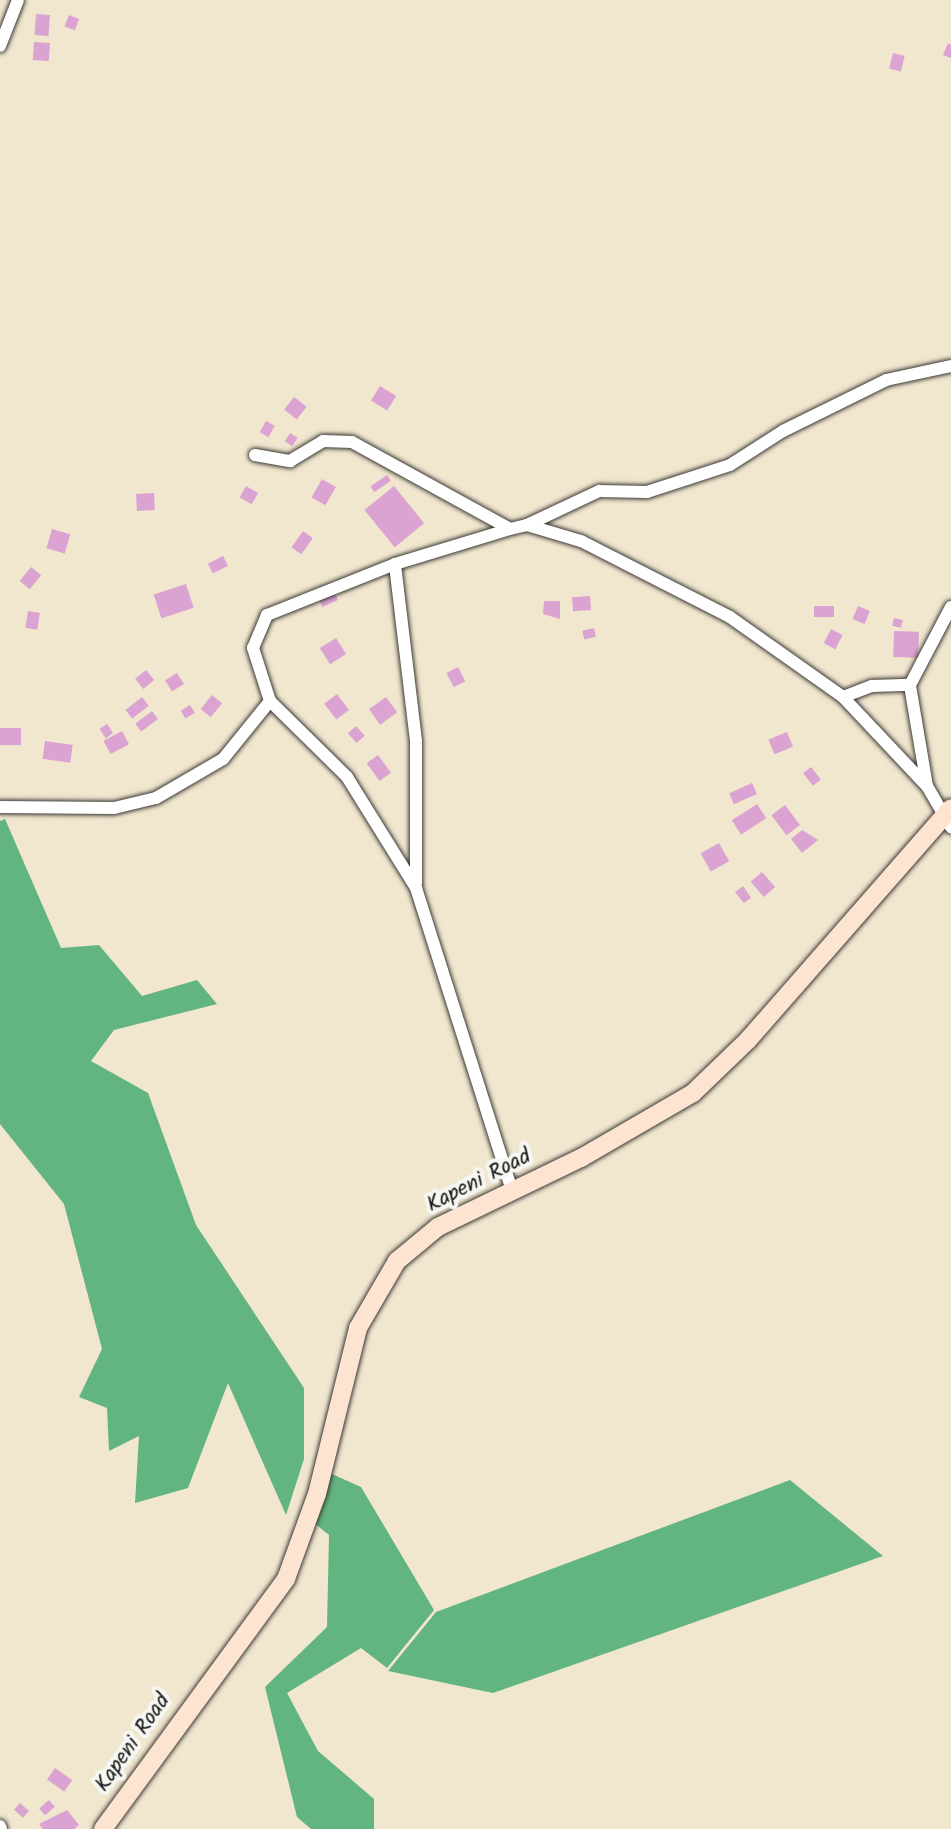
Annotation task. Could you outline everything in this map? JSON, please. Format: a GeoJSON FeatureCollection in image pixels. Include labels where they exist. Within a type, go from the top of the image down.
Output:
{"type":"FeatureCollection","features":[{"type":"Feature","properties":{"kind":"main road","name":"Kapeni Road"},"geometry":{"type":"LineString","coordinates":[[103,1829],[189,1705],[286,1579],[317,1494],[347,1360],[383,1280],[431,1232],[648,1123],[693,1093],[748,1040],[948,817]]}},
{"type":"Feature","properties":{"kind":"street"},"geometry":{"type":"LineString","coordinates":[[0,46],[18,0]]}},
{"type":"Feature","properties":{"kind":"street"},"geometry":{"type":"LineString","coordinates":[[512,1190],[416,888],[347,777],[270,701],[253,648],[267,615],[395,564],[527,525],[599,491],[647,492],[730,465],[783,431],[886,380],[951,366]]}},
{"type":"Feature","properties":{"kind":"street"},"geometry":{"type":"LineString","coordinates":[[255,455],[290,461],[323,441],[352,442],[510,529]]}},
{"type":"Feature","properties":{"kind":"street"},"geometry":{"type":"LineString","coordinates":[[527,525],[581,541],[752,629],[843,697],[927,786],[948,817]]}},
{"type":"Feature","properties":{"kind":"street"},"geometry":{"type":"LineString","coordinates":[[395,564],[416,741],[416,888]]}},
{"type":"Feature","properties":{"kind":"street"},"geometry":{"type":"LineString","coordinates":[[927,786],[910,685],[951,607]]}},
{"type":"Feature","properties":{"kind":"street"},"geometry":{"type":"LineString","coordinates":[[843,697],[872,686],[910,685]]}},
{"type":"Feature","properties":{"kind":"street"},"geometry":{"type":"LineString","coordinates":[[0,807],[114,808],[156,798],[223,759],[244,740],[270,701]]}},
{"type":"Feature","properties":{"kind":"green space"},"geometry":{"type":"Polygon","coordinates":[[[5,819],[61,948],[99,945],[142,996],[197,980],[217,1004],[114,1030],[91,1061],[148,1093],[196,1225],[304,1388],[304,1459],[286,1515],[228,1383],[188,1488],[135,1503],[139,1436],[109,1451],[107,1408],[79,1397],[102,1349],[64,1204],[0,1124],[0,821],[5,819]]]}},
{"type":"Feature","properties":{"kind":"green space"},"geometry":{"type":"Polygon","coordinates":[[[323,1470],[361,1487],[434,1610],[387,1668],[361,1648],[287,1693],[318,1751],[374,1799],[374,1829],[311,1829],[297,1817],[265,1687],[327,1627],[329,1535],[304,1515],[323,1470]]]}},
{"type":"Feature","properties":{"kind":"green space"},"geometry":{"type":"Polygon","coordinates":[[[790,1480],[883,1556],[493,1693],[388,1671],[436,1612],[790,1480]]]}},
{"type":"Feature","properties":{"kind":"building"},"geometry":{"type":"Polygon","coordinates":[[[36,14],[50,15],[49,36],[35,35],[36,14]]]}},
{"type":"Feature","properties":{"kind":"building"},"geometry":{"type":"Polygon","coordinates":[[[69,15],[79,19],[75,30],[65,26],[69,15]]]}},
{"type":"Feature","properties":{"kind":"building"},"geometry":{"type":"Polygon","coordinates":[[[34,42],[50,43],[49,61],[33,60],[34,42]]]}},
{"type":"Feature","properties":{"kind":"building"},"geometry":{"type":"Polygon","coordinates":[[[948,43],[951,45],[951,58],[943,55],[948,43]]]}},
{"type":"Feature","properties":{"kind":"building"},"geometry":{"type":"Polygon","coordinates":[[[893,53],[905,56],[901,71],[889,69],[893,53]]]}},
{"type":"Feature","properties":{"kind":"building"},"geometry":{"type":"Polygon","coordinates":[[[380,386],[396,396],[387,410],[371,400],[380,386]]]}},
{"type":"Feature","properties":{"kind":"building"},"geometry":{"type":"Polygon","coordinates":[[[294,397],[307,407],[297,419],[284,410],[294,397]]]}},
{"type":"Feature","properties":{"kind":"building"},"geometry":{"type":"Polygon","coordinates":[[[266,421],[275,426],[268,437],[260,432],[266,421]]]}},
{"type":"Feature","properties":{"kind":"building"},"geometry":{"type":"Polygon","coordinates":[[[290,433],[298,438],[292,446],[285,441],[290,433]]]}},
{"type":"Feature","properties":{"kind":"building"},"geometry":{"type":"Polygon","coordinates":[[[387,475],[391,481],[374,492],[370,486],[387,475]]]}},
{"type":"Feature","properties":{"kind":"building"},"geometry":{"type":"Polygon","coordinates":[[[322,479],[336,487],[325,505],[312,497],[322,479]]]}},
{"type":"Feature","properties":{"kind":"building"},"geometry":{"type":"Polygon","coordinates":[[[246,486],[258,493],[252,504],[240,497],[246,486]]]}},
{"type":"Feature","properties":{"kind":"building"},"geometry":{"type":"Polygon","coordinates":[[[394,486],[424,523],[395,547],[364,510],[394,486]]]}},
{"type":"Feature","properties":{"kind":"building"},"geometry":{"type":"Polygon","coordinates":[[[154,493],[155,510],[137,511],[136,494],[154,493]]]}},
{"type":"Feature","properties":{"kind":"building"},"geometry":{"type":"Polygon","coordinates":[[[52,529],[70,534],[65,553],[46,548],[52,529]]]}},
{"type":"Feature","properties":{"kind":"building"},"geometry":{"type":"Polygon","coordinates":[[[303,531],[313,538],[301,554],[292,547],[303,531]]]}},
{"type":"Feature","properties":{"kind":"building"},"geometry":{"type":"Polygon","coordinates":[[[223,556],[228,566],[213,574],[208,564],[223,556]]]}},
{"type":"Feature","properties":{"kind":"building"},"geometry":{"type":"Polygon","coordinates":[[[31,567],[41,575],[30,589],[20,581],[31,567]]]}},
{"type":"Feature","properties":{"kind":"building"},"geometry":{"type":"Polygon","coordinates":[[[186,584],[194,608],[161,618],[154,595],[186,584]]]}},
{"type":"Feature","properties":{"kind":"building"},"geometry":{"type":"Polygon","coordinates":[[[333,589],[338,600],[322,607],[317,596],[333,589]]]}},
{"type":"Feature","properties":{"kind":"building"},"geometry":{"type":"Polygon","coordinates":[[[590,596],[591,610],[573,611],[572,597],[590,596]]]}},
{"type":"Feature","properties":{"kind":"building"},"geometry":{"type":"Polygon","coordinates":[[[544,601],[560,601],[560,619],[543,614],[544,601]]]}},
{"type":"Feature","properties":{"kind":"building"},"geometry":{"type":"Polygon","coordinates":[[[814,606],[834,606],[834,617],[814,617],[814,606]]]}},
{"type":"Feature","properties":{"kind":"building"},"geometry":{"type":"Polygon","coordinates":[[[858,606],[870,611],[864,624],[853,619],[858,606]]]}},
{"type":"Feature","properties":{"kind":"building"},"geometry":{"type":"Polygon","coordinates":[[[28,611],[40,613],[37,630],[25,628],[28,611]]]}},
{"type":"Feature","properties":{"kind":"building"},"geometry":{"type":"Polygon","coordinates":[[[894,618],[903,620],[901,628],[892,626],[894,618]]]}},
{"type":"Feature","properties":{"kind":"building"},"geometry":{"type":"Polygon","coordinates":[[[594,628],[596,637],[584,639],[582,631],[594,628]]]}},
{"type":"Feature","properties":{"kind":"building"},"geometry":{"type":"Polygon","coordinates":[[[831,629],[843,635],[835,649],[824,643],[831,629]]]}},
{"type":"Feature","properties":{"kind":"building"},"geometry":{"type":"Polygon","coordinates":[[[894,631],[919,632],[918,658],[893,657],[894,631]]]}},
{"type":"Feature","properties":{"kind":"building"},"geometry":{"type":"Polygon","coordinates":[[[336,638],[346,654],[330,664],[320,648],[336,638]]]}},
{"type":"Feature","properties":{"kind":"building"},"geometry":{"type":"Polygon","coordinates":[[[458,667],[465,681],[454,687],[446,673],[458,667]]]}},
{"type":"Feature","properties":{"kind":"building"},"geometry":{"type":"Polygon","coordinates":[[[146,670],[154,680],[143,689],[135,679],[146,670]]]}},
{"type":"Feature","properties":{"kind":"building"},"geometry":{"type":"Polygon","coordinates":[[[177,673],[184,684],[172,691],[165,680],[177,673]]]}},
{"type":"Feature","properties":{"kind":"building"},"geometry":{"type":"Polygon","coordinates":[[[337,694],[349,710],[336,720],[324,704],[337,694]]]}},
{"type":"Feature","properties":{"kind":"building"},"geometry":{"type":"Polygon","coordinates":[[[212,695],[222,703],[211,717],[201,709],[212,695]]]}},
{"type":"Feature","properties":{"kind":"building"},"geometry":{"type":"Polygon","coordinates":[[[142,697],[149,706],[132,719],[125,710],[142,697]]]}},
{"type":"Feature","properties":{"kind":"building"},"geometry":{"type":"Polygon","coordinates":[[[386,697],[397,712],[380,725],[369,709],[386,697]]]}},
{"type":"Feature","properties":{"kind":"building"},"geometry":{"type":"Polygon","coordinates":[[[190,705],[195,713],[185,718],[181,711],[190,705]]]}},
{"type":"Feature","properties":{"kind":"building"},"geometry":{"type":"Polygon","coordinates":[[[152,711],[158,719],[141,732],[135,724],[152,711]]]}},
{"type":"Feature","properties":{"kind":"building"},"geometry":{"type":"Polygon","coordinates":[[[107,724],[113,733],[106,738],[100,729],[107,724]]]}},
{"type":"Feature","properties":{"kind":"building"},"geometry":{"type":"Polygon","coordinates":[[[356,726],[365,736],[357,743],[348,733],[356,726]]]}},
{"type":"Feature","properties":{"kind":"building"},"geometry":{"type":"Polygon","coordinates":[[[0,728],[21,728],[21,745],[0,745],[0,728]]]}},
{"type":"Feature","properties":{"kind":"building"},"geometry":{"type":"Polygon","coordinates":[[[122,731],[129,744],[111,754],[103,741],[122,731]]]}},
{"type":"Feature","properties":{"kind":"building"},"geometry":{"type":"Polygon","coordinates":[[[787,732],[793,747],[774,754],[768,739],[787,732]]]}},
{"type":"Feature","properties":{"kind":"building"},"geometry":{"type":"Polygon","coordinates":[[[45,741],[73,745],[70,763],[42,759],[45,741]]]}},
{"type":"Feature","properties":{"kind":"building"},"geometry":{"type":"Polygon","coordinates":[[[378,755],[391,773],[380,781],[367,763],[378,755]]]}},
{"type":"Feature","properties":{"kind":"building"},"geometry":{"type":"Polygon","coordinates":[[[811,767],[821,780],[813,786],[803,773],[811,767]]]}},
{"type":"Feature","properties":{"kind":"building"},"geometry":{"type":"Polygon","coordinates":[[[752,783],[757,794],[734,804],[729,793],[752,783]]]}},
{"type":"Feature","properties":{"kind":"building"},"geometry":{"type":"Polygon","coordinates":[[[757,804],[766,818],[741,835],[732,820],[757,804]]]}},
{"type":"Feature","properties":{"kind":"building"},"geometry":{"type":"Polygon","coordinates":[[[785,805],[800,825],[786,835],[771,815],[785,805]]]}},
{"type":"Feature","properties":{"kind":"building"},"geometry":{"type":"Polygon","coordinates":[[[802,830],[818,840],[802,853],[791,839],[802,830]]]}},
{"type":"Feature","properties":{"kind":"building"},"geometry":{"type":"Polygon","coordinates":[[[719,843],[729,861],[711,872],[701,853],[719,843]]]}},
{"type":"Feature","properties":{"kind":"building"},"geometry":{"type":"Polygon","coordinates":[[[762,872],[775,887],[764,897],[751,882],[762,872]]]}},
{"type":"Feature","properties":{"kind":"building"},"geometry":{"type":"Polygon","coordinates":[[[743,886],[751,898],[744,903],[735,892],[743,886]]]}},
{"type":"Feature","properties":{"kind":"building"},"geometry":{"type":"Polygon","coordinates":[[[55,1768],[72,1780],[64,1792],[47,1779],[55,1768]]]}},
{"type":"Feature","properties":{"kind":"building"},"geometry":{"type":"Polygon","coordinates":[[[49,1800],[55,1807],[45,1815],[39,1809],[49,1800]]]}},
{"type":"Feature","properties":{"kind":"building"},"geometry":{"type":"Polygon","coordinates":[[[20,1803],[29,1811],[23,1818],[14,1810],[20,1803]]]}},
{"type":"Feature","properties":{"kind":"building"},"geometry":{"type":"Polygon","coordinates":[[[67,1810],[79,1825],[74,1829],[43,1829],[39,1824],[67,1810]]]}}]}
